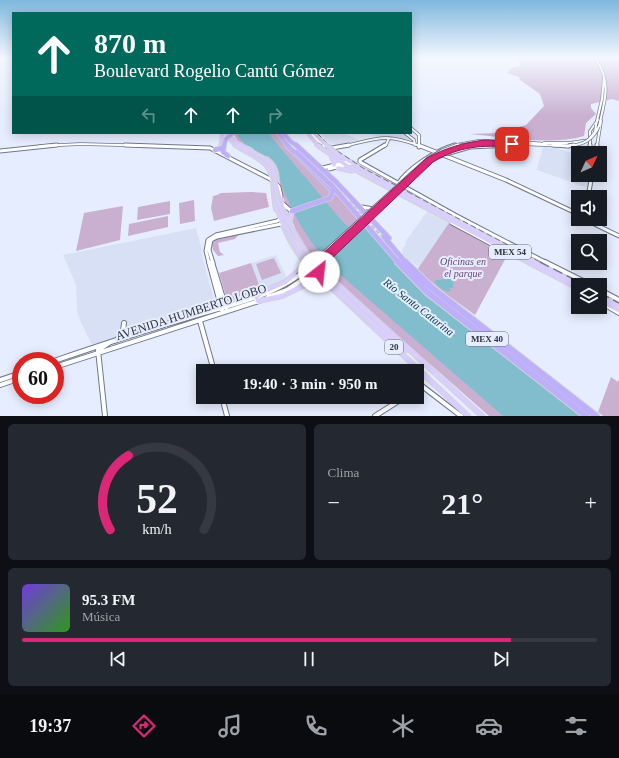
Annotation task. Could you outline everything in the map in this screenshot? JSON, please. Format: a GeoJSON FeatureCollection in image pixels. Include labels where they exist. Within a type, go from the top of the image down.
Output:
{"type":"FeatureCollection","features":[{"type":"Feature","properties":{"kind":"highway"},"geometry":{"type":"LineString","coordinates":[[228,156],[220,148],[226,139],[232,134]]}},
{"type":"Feature","properties":{"kind":"highway"},"geometry":{"type":"LineString","coordinates":[[280,134],[291,150],[333,191],[330,198]]}},
{"type":"Feature","properties":{"kind":"highway","name":"MEX 40"},"geometry":{"type":"LineString","coordinates":[[280,134],[350,201]]}},
{"type":"Feature","properties":{"kind":"highway","name":"MEX 40"},"geometry":{"type":"LineString","coordinates":[[284,134],[297,151]]}},
{"type":"Feature","properties":{"kind":"highway"},"geometry":{"type":"LineString","coordinates":[[290,141],[296,144],[331,177],[370,217],[395,245],[404,261]]}},
{"type":"Feature","properties":{"kind":"highway","name":"MEX 40"},"geometry":{"type":"LineString","coordinates":[[335,186],[356,214],[427,292],[586,416]]}},
{"type":"Feature","properties":{"kind":"highway"},"geometry":{"type":"LineString","coordinates":[[339,193],[359,213],[370,217]]}},
{"type":"Feature","properties":{"kind":"highway"},"geometry":{"type":"LineString","coordinates":[[292,211],[330,198],[340,199],[356,214]]}},
{"type":"Feature","properties":{"kind":"highway"},"geometry":{"type":"LineString","coordinates":[[370,217],[366,221],[394,256]]}},
{"type":"Feature","properties":{"kind":"highway","name":"MEX 40"},"geometry":{"type":"LineString","coordinates":[[384,237],[404,261],[437,292],[596,416]]}},
{"type":"Feature","properties":{"kind":"main road"},"geometry":{"type":"LineString","coordinates":[[408,351],[398,346],[321,276],[318,268],[322,258],[430,160],[454,148],[491,142],[567,146],[581,144],[591,140],[597,133],[605,81],[604,77]]}},
{"type":"Feature","properties":{"kind":"main road"},"geometry":{"type":"LineString","coordinates":[[590,146],[590,130],[599,119]]}},
{"type":"Feature","properties":{"kind":"main road"},"geometry":{"type":"LineString","coordinates":[[597,146],[601,128],[599,119]]}},
{"type":"Feature","properties":{"kind":"main road"},"geometry":{"type":"LineString","coordinates":[[412,130],[420,137],[420,147]]}},
{"type":"Feature","properties":{"kind":"main road"},"geometry":{"type":"LineString","coordinates":[[220,148],[222,147],[222,134]]}},
{"type":"Feature","properties":{"kind":"main road"},"geometry":{"type":"LineString","coordinates":[[228,134],[232,142],[242,151],[266,164],[269,168],[273,199],[285,228]]}},
{"type":"Feature","properties":{"kind":"main road"},"geometry":{"type":"LineString","coordinates":[[228,134],[248,151]]}},
{"type":"Feature","properties":{"kind":"main road","name":"MEX 54"},"geometry":{"type":"LineString","coordinates":[[310,134],[316,146],[328,154],[397,187],[571,281]]}},
{"type":"Feature","properties":{"kind":"main road"},"geometry":{"type":"LineString","coordinates":[[311,134],[319,144],[333,148],[345,147],[373,139],[389,138],[415,145],[511,182],[571,212]]}},
{"type":"Feature","properties":{"kind":"main road","name":"MEX 54"},"geometry":{"type":"LineString","coordinates":[[315,134],[347,164],[358,172],[397,187],[442,217],[571,285]]}},
{"type":"Feature","properties":{"kind":"main road"},"geometry":{"type":"LineString","coordinates":[[407,134],[414,140],[415,145]]}},
{"type":"Feature","properties":{"kind":"main road"},"geometry":{"type":"LineString","coordinates":[[313,141],[321,147],[344,149],[374,140],[389,138]]}},
{"type":"Feature","properties":{"kind":"main road"},"geometry":{"type":"LineString","coordinates":[[389,138],[386,145],[359,162],[397,187],[577,278]]}},
{"type":"Feature","properties":{"kind":"main road"},"geometry":{"type":"LineString","coordinates":[[370,217],[374,210],[433,153],[456,144],[484,140],[522,144]]}},
{"type":"Feature","properties":{"kind":"main road"},"geometry":{"type":"LineString","coordinates":[[397,187],[429,159],[462,148],[481,145],[568,143],[590,140],[598,142]]}},
{"type":"Feature","properties":{"kind":"main road"},"geometry":{"type":"LineString","coordinates":[[232,142],[248,151]]}},
{"type":"Feature","properties":{"kind":"main road"},"geometry":{"type":"LineString","coordinates":[[542,143],[567,146]]}},
{"type":"Feature","properties":{"kind":"main road"},"geometry":{"type":"LineString","coordinates":[[0,151],[29,147],[81,144],[220,148],[228,156],[278,184],[284,205],[292,211],[290,224]]}},
{"type":"Feature","properties":{"kind":"main road"},"geometry":{"type":"LineString","coordinates":[[456,144],[462,148]]}},
{"type":"Feature","properties":{"kind":"main road"},"geometry":{"type":"LineString","coordinates":[[242,146],[273,164],[278,178],[275,180],[271,179]]}},
{"type":"Feature","properties":{"kind":"main road"},"geometry":{"type":"LineString","coordinates":[[331,149],[328,150],[329,152],[347,164]]}},
{"type":"Feature","properties":{"kind":"main road","name":"20"},"geometry":{"type":"LineString","coordinates":[[248,151],[270,166],[273,175],[275,199],[285,228],[302,260],[319,278],[468,416]]}},
{"type":"Feature","properties":{"kind":"main road","name":"20"},"geometry":{"type":"LineString","coordinates":[[248,151],[267,160],[273,167],[282,218],[315,265],[408,351],[482,416]]}},
{"type":"Feature","properties":{"kind":"main road"},"geometry":{"type":"LineString","coordinates":[[450,152],[449,155],[451,158]]}},
{"type":"Feature","properties":{"kind":"main road"},"geometry":{"type":"LineString","coordinates":[[328,154],[335,162],[334,167],[329,171],[331,177]]}},
{"type":"Feature","properties":{"kind":"main road"},"geometry":{"type":"LineString","coordinates":[[441,155],[506,181],[571,212]]}},
{"type":"Feature","properties":{"kind":"main road"},"geometry":{"type":"LineString","coordinates":[[307,166],[313,170],[323,170],[347,164]]}},
{"type":"Feature","properties":{"kind":"main road"},"geometry":{"type":"LineString","coordinates":[[318,165],[358,172]]}},
{"type":"Feature","properties":{"kind":"main road"},"geometry":{"type":"LineString","coordinates":[[317,176],[319,172],[323,170]]}},
{"type":"Feature","properties":{"kind":"main road"},"geometry":{"type":"LineString","coordinates":[[272,186],[276,185],[278,187],[284,211],[296,236]]}},
{"type":"Feature","properties":{"kind":"main road"},"geometry":{"type":"LineString","coordinates":[[358,205],[374,210]]}},
{"type":"Feature","properties":{"kind":"main road"},"geometry":{"type":"LineString","coordinates":[[442,217],[444,216],[454,219]]}},
{"type":"Feature","properties":{"kind":"main road"},"geometry":{"type":"LineString","coordinates":[[281,224],[282,218]]}},
{"type":"Feature","properties":{"kind":"main road"},"geometry":{"type":"LineString","coordinates":[[225,313],[206,251],[208,240],[216,235],[277,221],[282,218]]}},
{"type":"Feature","properties":{"kind":"main road"},"geometry":{"type":"LineString","coordinates":[[281,224],[305,257],[311,259],[322,258]]}},
{"type":"Feature","properties":{"kind":"main road"},"geometry":{"type":"LineString","coordinates":[[223,308],[209,250],[211,240],[216,237],[281,224]]}},
{"type":"Feature","properties":{"kind":"main road"},"geometry":{"type":"LineString","coordinates":[[599,226],[619,235]]}},
{"type":"Feature","properties":{"kind":"main road"},"geometry":{"type":"LineString","coordinates":[[602,226],[619,235]]}},
{"type":"Feature","properties":{"kind":"main road","name":"AVENIDA HUMBERTO LOBO"},"geometry":{"type":"LineString","coordinates":[[64,364],[173,328],[225,313],[284,286],[322,258]]}},
{"type":"Feature","properties":{"kind":"main road","name":"AVENIDA HUMBERTO LOBO"},"geometry":{"type":"LineString","coordinates":[[64,358],[184,319],[288,290],[302,280],[322,258]]}},
{"type":"Feature","properties":{"kind":"main road"},"geometry":{"type":"LineString","coordinates":[[302,260],[303,267],[291,278],[262,292],[257,299],[265,300],[289,292],[319,278]]}},
{"type":"Feature","properties":{"kind":"main road"},"geometry":{"type":"LineString","coordinates":[[607,294],[619,300]]}},
{"type":"Feature","properties":{"kind":"main road"},"geometry":{"type":"LineString","coordinates":[[607,300],[619,306]]}},
{"type":"Feature","properties":{"kind":"main road"},"geometry":{"type":"LineString","coordinates":[[607,304],[619,310]]}},
{"type":"Feature","properties":{"kind":"main road"},"geometry":{"type":"LineString","coordinates":[[607,305],[619,313]]}},
{"type":"Feature","properties":{"kind":"main road"},"geometry":{"type":"LineString","coordinates":[[173,328],[182,324],[184,319]]}},
{"type":"Feature","properties":{"kind":"main road"},"geometry":{"type":"LineString","coordinates":[[200,321],[212,364]]}},
{"type":"Feature","properties":{"kind":"main road"},"geometry":{"type":"LineString","coordinates":[[117,340],[123,332],[124,324]]}},
{"type":"Feature","properties":{"kind":"main road"},"geometry":{"type":"LineString","coordinates":[[155,328],[161,332]]}},
{"type":"Feature","properties":{"kind":"main road"},"geometry":{"type":"LineString","coordinates":[[106,416],[98,349],[111,342]]}},
{"type":"Feature","properties":{"kind":"main road"},"geometry":{"type":"LineString","coordinates":[[1,380],[12,376]]}},
{"type":"Feature","properties":{"kind":"main road"},"geometry":{"type":"LineString","coordinates":[[0,385],[12,381]]}},
{"type":"Feature","properties":{"kind":"main road"},"geometry":{"type":"LineString","coordinates":[[424,388],[461,416]]}},
{"type":"Feature","properties":{"kind":"main road"},"geometry":{"type":"LineString","coordinates":[[224,404],[227,416]]}},
{"type":"Feature","properties":{"kind":"main road"},"geometry":{"type":"LineString","coordinates":[[375,416],[394,404]]}},
{"type":"Feature","properties":{"kind":"shaded area"},"geometry":{"type":"Polygon","coordinates":[[[322,134],[345,134],[360,140],[340,146],[326,141],[322,134]]]}},
{"type":"Feature","properties":{"kind":"shaded area"},"geometry":{"type":"Polygon","coordinates":[[[369,134],[402,134],[412,141],[394,137],[378,137],[369,134]]]}},
{"type":"Feature","properties":{"kind":"shaded area"},"geometry":{"type":"Polygon","coordinates":[[[543,147],[556,148],[571,153],[571,182],[589,182],[588,188],[534,169],[537,169],[543,147]]]}},
{"type":"Feature","properties":{"kind":"shaded area"},"geometry":{"type":"Polygon","coordinates":[[[427,212],[463,230],[439,238],[419,267],[403,256],[402,250],[406,244],[405,242],[427,212]]]}},
{"type":"Feature","properties":{"kind":"shaded area"},"geometry":{"type":"Polygon","coordinates":[[[196,228],[216,307],[92,345],[79,318],[77,311],[76,285],[63,255],[196,228]]]}},
{"type":"Feature","properties":{"kind":"shaded area"},"geometry":{"type":"Polygon","coordinates":[[[276,255],[287,278],[261,290],[251,263],[276,255]]]}},
{"type":"Feature","properties":{"kind":"green space"},"geometry":{"type":"Polygon","coordinates":[[[519,77],[619,77],[619,101],[612,99],[591,104],[591,108],[596,114],[586,123],[584,136],[571,139],[543,141],[470,134],[497,133],[526,125],[544,106],[540,94],[520,80],[519,77]]]}},
{"type":"Feature","properties":{"kind":"green space","name":"Río Santa Catarina"},"geometry":{"type":"Polygon","coordinates":[[[234,134],[279,134],[333,190],[416,282],[585,416],[489,416],[316,264],[296,230],[286,207],[277,168],[238,141],[234,134]]]}},
{"type":"Feature","properties":{"kind":"green space"},"geometry":{"type":"Polygon","coordinates":[[[221,193],[266,193],[269,207],[214,221],[211,208],[213,196],[221,193]]]}},
{"type":"Feature","properties":{"kind":"green space"},"geometry":{"type":"Polygon","coordinates":[[[194,200],[195,221],[180,224],[179,203],[194,200]]]}},
{"type":"Feature","properties":{"kind":"green space"},"geometry":{"type":"Polygon","coordinates":[[[170,201],[170,214],[137,220],[138,207],[170,201]]]}},
{"type":"Feature","properties":{"kind":"green space"},"geometry":{"type":"Polygon","coordinates":[[[123,206],[120,240],[76,251],[84,213],[123,206]]]}},
{"type":"Feature","properties":{"kind":"green space"},"geometry":{"type":"Polygon","coordinates":[[[168,216],[168,227],[128,236],[129,224],[168,216]]]}},
{"type":"Feature","properties":{"kind":"green space","name":"Oficinas en el parque"},"geometry":{"type":"Polygon","coordinates":[[[449,223],[508,254],[475,315],[417,270],[449,223]]]}},
{"type":"Feature","properties":{"kind":"green space"},"geometry":{"type":"Polygon","coordinates":[[[239,234],[235,239],[218,243],[220,252],[224,255],[218,256],[213,250],[212,243],[216,239],[239,234]]]}},
{"type":"Feature","properties":{"kind":"green space"},"geometry":{"type":"Polygon","coordinates":[[[274,258],[281,273],[262,280],[256,264],[274,258]]]}},
{"type":"Feature","properties":{"kind":"green space"},"geometry":{"type":"Polygon","coordinates":[[[251,263],[261,290],[228,303],[219,273],[251,263]]]}},
{"type":"Feature","properties":{"kind":"green space"},"geometry":{"type":"Polygon","coordinates":[[[611,377],[618,382],[619,379],[619,416],[603,416],[598,412],[611,377]]]}},
{"type":"Feature","properties":{"kind":"water","name":"Río Santa Catarina"},"geometry":{"type":"Polygon","coordinates":[[[238,134],[269,134],[342,221],[352,230],[361,222],[409,276],[582,416],[503,416],[336,271],[331,273],[319,260],[324,256],[305,233],[294,214],[274,162],[247,146],[238,134]]]}},
{"type":"Feature","properties":{"kind":"water"},"geometry":{"type":"Polygon","coordinates":[[[436,280],[453,280],[453,288],[449,288],[451,291],[440,288],[434,282],[436,280]]]}},
{"type":"Feature","properties":{"kind":"tunnel"},"geometry":{"type":"LineString","coordinates":[[350,201],[384,237]]}},
{"type":"Feature","properties":{"kind":"railway"},"geometry":{"type":"LineString","coordinates":[[318,134],[330,146],[363,168],[542,263]]}},
{"type":"Feature","properties":{"kind":"railway"},"geometry":{"type":"LineString","coordinates":[[540,262],[571,278]]}},
{"type":"Feature","properties":{"kind":"railway"},"geometry":{"type":"LineString","coordinates":[[607,297],[619,303]]}},
{"type":"Feature","properties":{"kind":"route"},"geometry":{"type":"LineString","coordinates":[[319,272],[318,268],[323,260],[396,190],[436,156],[454,148],[464,146],[484,143],[512,144]]}}]}
